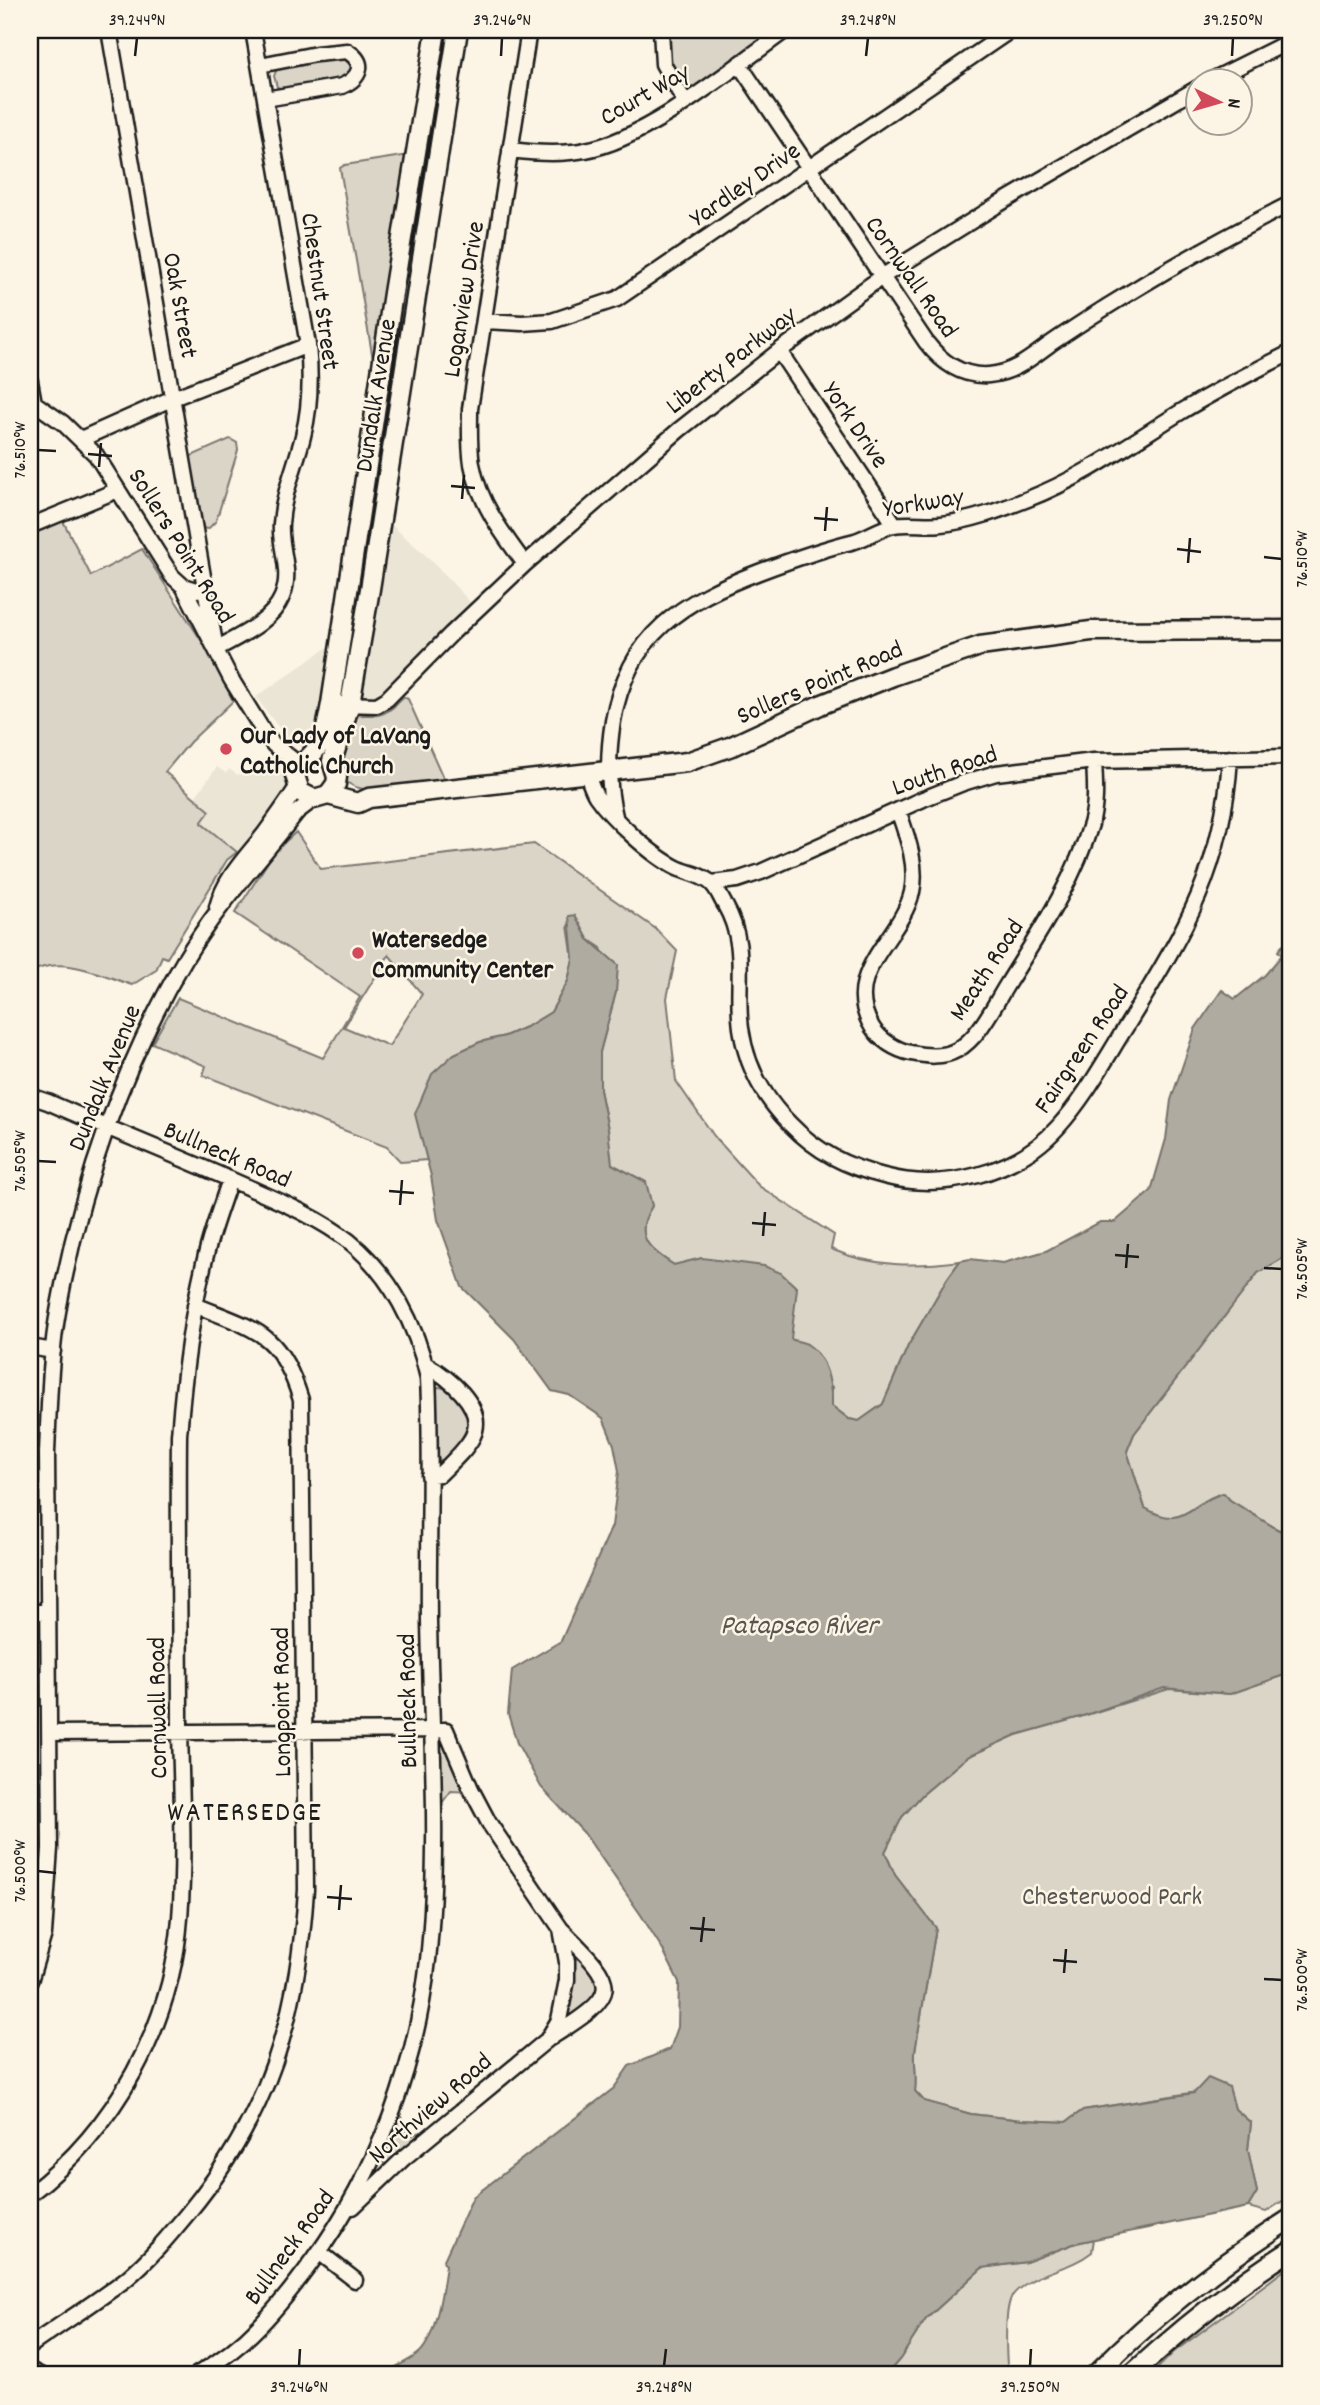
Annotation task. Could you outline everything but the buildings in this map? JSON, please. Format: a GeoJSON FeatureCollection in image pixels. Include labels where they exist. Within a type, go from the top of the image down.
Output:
{"type":"FeatureCollection","features":[{"type":"Feature","properties":{"kind":"main road","name":"Dundalk Avenue"},"geometry":{"type":"LineString","coordinates":[[321,797],[336,784],[332,761],[391,306],[436,30]]}},
{"type":"Feature","properties":{"kind":"main road","name":"Dundalk Avenue"},"geometry":{"type":"LineString","coordinates":[[297,787],[295,775],[317,748],[341,704],[372,576],[458,30]]}},
{"type":"Feature","properties":{"kind":"main road","name":"Sollers Point Road"},"geometry":{"type":"LineString","coordinates":[[321,797],[358,803],[369,798],[687,762],[706,757],[856,690],[980,646],[1091,631],[1290,630]]}},
{"type":"Feature","properties":{"kind":"main road"},"geometry":{"type":"LineString","coordinates":[[303,762],[318,758],[330,762],[343,786],[369,798]]}},
{"type":"Feature","properties":{"kind":"main road"},"geometry":{"type":"LineString","coordinates":[[297,787],[304,796],[321,797]]}},
{"type":"Feature","properties":{"kind":"main road"},"geometry":{"type":"LineString","coordinates":[[1095,2375],[1163,2312],[1219,2268],[1290,2219]]}},
{"type":"Feature","properties":{"kind":"main road"},"geometry":{"type":"LineString","coordinates":[[1131,2375],[1185,2328],[1290,2251]]}},
{"type":"Feature","properties":{"kind":"street","name":"Oak Street"},"geometry":{"type":"LineString","coordinates":[[109,30],[216,649]]}},
{"type":"Feature","properties":{"kind":"street","name":"Chestnut Street"},"geometry":{"type":"LineString","coordinates":[[216,649],[265,620],[278,604],[284,590],[287,564],[281,540],[281,524],[286,494],[304,434],[311,377],[308,345],[253,30]]}},
{"type":"Feature","properties":{"kind":"street","name":"Loganview Drive"},"geometry":{"type":"LineString","coordinates":[[525,564],[493,519],[472,465],[470,409],[529,30]]}},
{"type":"Feature","properties":{"kind":"street"},"geometry":{"type":"LineString","coordinates":[[661,30],[663,64],[685,102]]}},
{"type":"Feature","properties":{"kind":"street","name":"Court Way"},"geometry":{"type":"LineString","coordinates":[[510,150],[558,153],[585,150],[628,135],[685,102],[786,30]]}},
{"type":"Feature","properties":{"kind":"street","name":"Yardley Drive"},"geometry":{"type":"LineString","coordinates":[[484,321],[552,321],[617,299],[1011,30]]}},
{"type":"Feature","properties":{"kind":"street"},"geometry":{"type":"LineString","coordinates":[[1240,66],[1290,41]]}},
{"type":"Feature","properties":{"kind":"street"},"geometry":{"type":"LineString","coordinates":[[260,65],[347,51],[357,60],[359,68],[353,81],[342,86],[265,99]]}},
{"type":"Feature","properties":{"kind":"street","name":"Cornwall Road"},"geometry":{"type":"LineString","coordinates":[[739,64],[938,357],[952,368],[969,373],[987,375],[1016,368],[1110,305],[1290,204]]}},
{"type":"Feature","properties":{"kind":"street","name":"Liberty Parkway"},"geometry":{"type":"LineString","coordinates":[[341,704],[377,705],[387,699],[525,564],[679,430],[779,351],[883,276],[1184,95]]}},
{"type":"Feature","properties":{"kind":"street"},"geometry":{"type":"LineString","coordinates":[[82,439],[173,398],[308,345]]}},
{"type":"Feature","properties":{"kind":"street","name":"York Drive"},"geometry":{"type":"LineString","coordinates":[[779,351],[895,525]]}},
{"type":"Feature","properties":{"kind":"street","name":"Yorkway"},"geometry":{"type":"LineString","coordinates":[[610,772],[610,743],[619,693],[632,664],[659,628],[691,602],[717,588],[895,525],[923,526],[968,519],[1028,499],[1068,482],[1235,380],[1290,353]]}},
{"type":"Feature","properties":{"kind":"street"},"geometry":{"type":"LineString","coordinates":[[30,381],[31,403]]}},
{"type":"Feature","properties":{"kind":"street","name":"Sollers Point Road"},"geometry":{"type":"LineString","coordinates":[[31,403],[63,423],[82,439],[96,456],[172,576],[183,586],[265,734],[274,745],[303,762]]}},
{"type":"Feature","properties":{"kind":"street"},"geometry":{"type":"LineString","coordinates":[[30,526],[118,490]]}},
{"type":"Feature","properties":{"kind":"street"},"geometry":{"type":"LineString","coordinates":[[183,586],[195,590],[205,588]]}},
{"type":"Feature","properties":{"kind":"street","name":"Louth Road"},"geometry":{"type":"LineString","coordinates":[[712,883],[737,880],[761,872],[963,782],[996,773],[1094,761],[1290,757]]}},
{"type":"Feature","properties":{"kind":"street","name":"Fairgreen Road"},"geometry":{"type":"LineString","coordinates":[[712,883],[732,917],[738,934],[741,1027],[751,1065],[774,1108],[807,1141],[845,1164],[898,1180],[926,1182],[974,1175],[1021,1157],[1041,1143],[1057,1129],[1080,1101],[1103,1066],[1158,975],[1205,886],[1225,812],[1230,758]]}},
{"type":"Feature","properties":{"kind":"street","name":"Meath Road"},"geometry":{"type":"LineString","coordinates":[[898,810],[911,854],[912,893],[907,907],[873,958],[866,975],[865,1003],[872,1027],[892,1046],[919,1055],[946,1054],[967,1042],[988,1016],[1066,885],[1092,821],[1094,761]]}},
{"type":"Feature","properties":{"kind":"street"},"geometry":{"type":"LineString","coordinates":[[610,772],[615,817]]}},
{"type":"Feature","properties":{"kind":"street"},"geometry":{"type":"LineString","coordinates":[[587,775],[595,795],[652,853],[712,883]]}},
{"type":"Feature","properties":{"kind":"street","name":"Dundalk Avenue"},"geometry":{"type":"LineString","coordinates":[[215,915],[220,893],[239,863],[270,827],[297,787]]}},
{"type":"Feature","properties":{"kind":"street","name":"Dundalk Avenue"},"geometry":{"type":"LineString","coordinates":[[30,1981],[44,1934],[50,1848],[47,1453],[52,1351],[73,1242],[107,1128],[131,1067],[185,960],[215,915],[297,811],[321,797]]}},
{"type":"Feature","properties":{"kind":"street","name":"Bullneck Road"},"geometry":{"type":"LineString","coordinates":[[30,1096],[299,1210],[350,1242],[389,1285],[406,1313],[424,1363],[429,1397],[432,1900],[422,2000],[396,2103],[382,2139],[345,2214],[279,2307],[244,2343],[196,2375]]}},
{"type":"Feature","properties":{"kind":"street","name":"Cornwall Road"},"geometry":{"type":"LineString","coordinates":[[30,2194],[73,2155],[116,2104],[148,2042],[162,2006],[173,1965],[180,1920],[179,1435],[184,1376],[195,1305],[208,1245],[230,1179]]}},
{"type":"Feature","properties":{"kind":"street","name":"Longpoint Road"},"geometry":{"type":"LineString","coordinates":[[30,2346],[109,2291],[156,2250],[198,2202],[244,2135],[261,2100],[287,2027],[297,1984],[306,1890],[300,1400],[289,1366],[271,1341],[257,1332],[195,1305]]}},
{"type":"Feature","properties":{"kind":"street"},"geometry":{"type":"LineString","coordinates":[[30,1347],[52,1351]]}},
{"type":"Feature","properties":{"kind":"street"},"geometry":{"type":"LineString","coordinates":[[424,1363],[438,1371],[463,1396],[473,1407],[476,1420],[472,1437],[456,1457],[440,1474],[429,1475]]}},
{"type":"Feature","properties":{"kind":"street"},"geometry":{"type":"LineString","coordinates":[[30,1612],[47,1612]]}},
{"type":"Feature","properties":{"kind":"street","name":"Northview Road"},"geometry":{"type":"LineString","coordinates":[[345,2214],[413,2150],[547,2040],[589,2013],[604,1992],[603,1976],[597,1965],[561,1928],[489,1823],[471,1790],[446,1730],[433,1731]]}},
{"type":"Feature","properties":{"kind":"street"},"geometry":{"type":"LineString","coordinates":[[49,1733],[433,1731]]}},
{"type":"Feature","properties":{"kind":"street","name":"Northview Road"},"geometry":{"type":"LineString","coordinates":[[547,2040],[559,2020],[567,1980],[561,1928]]}},
{"type":"Feature","properties":{"kind":"street"},"geometry":{"type":"LineString","coordinates":[[319,2252],[355,2280]]}},
{"type":"Feature","properties":{"kind":"street"},"geometry":{"type":"LineString","coordinates":[[30,2370],[40,2375]]}},
{"type":"Feature","properties":{"kind":"shaded area"},"geometry":{"type":"Polygon","coordinates":[[[389,523],[430,559],[472,604],[383,693],[371,698],[362,695],[359,687],[389,523]]]}},
{"type":"Feature","properties":{"kind":"shaded area"},"geometry":{"type":"Polygon","coordinates":[[[338,640],[313,745],[301,747],[284,735],[256,697],[338,640]]]}},
{"type":"Feature","properties":{"kind":"shaded area"},"geometry":{"type":"Polygon","coordinates":[[[273,754],[292,771],[292,789],[240,853],[201,822],[210,810],[195,797],[217,767],[226,773],[229,769],[238,775],[273,754]]]}},
{"type":"Feature","properties":{"kind":"green space"},"geometry":{"type":"Polygon","coordinates":[[[443,30],[450,30],[345,693],[340,693],[443,30]]]}},
{"type":"Feature","properties":{"kind":"green space"},"geometry":{"type":"Polygon","coordinates":[[[670,30],[775,30],[693,88],[675,71],[668,46],[670,30]]]}},
{"type":"Feature","properties":{"kind":"green space"},"geometry":{"type":"Polygon","coordinates":[[[336,55],[352,57],[355,67],[349,77],[286,90],[277,87],[274,76],[278,66],[336,55]]]}},
{"type":"Feature","properties":{"kind":"green space"},"geometry":{"type":"Polygon","coordinates":[[[409,155],[374,365],[340,168],[409,155]]]}},
{"type":"Feature","properties":{"kind":"green space"},"geometry":{"type":"Polygon","coordinates":[[[230,439],[237,443],[238,450],[216,521],[208,529],[202,528],[189,457],[230,439]]]}},
{"type":"Feature","properties":{"kind":"green space"},"geometry":{"type":"Polygon","coordinates":[[[62,519],[91,576],[142,549],[212,657],[233,701],[190,742],[165,772],[210,811],[201,823],[237,852],[227,860],[167,958],[162,956],[156,970],[132,985],[68,966],[54,965],[30,973],[30,531],[62,519]]]}},
{"type":"Feature","properties":{"kind":"green space"},"geometry":{"type":"Polygon","coordinates":[[[404,697],[408,699],[445,782],[409,788],[367,790],[347,782],[339,768],[353,717],[382,714],[404,697]]]}},
{"type":"Feature","properties":{"kind":"green space"},"geometry":{"type":"Polygon","coordinates":[[[296,832],[321,869],[534,844],[656,929],[677,951],[667,998],[676,1081],[714,1136],[759,1186],[834,1235],[831,1249],[847,1255],[894,1264],[960,1261],[908,1346],[883,1404],[859,1421],[849,1419],[832,1406],[832,1387],[790,1339],[793,1316],[702,1258],[674,1265],[646,1241],[644,1226],[652,1206],[645,1182],[611,1164],[608,1129],[600,1090],[600,1052],[616,992],[601,948],[588,939],[575,915],[568,926],[573,959],[568,981],[551,1012],[505,1036],[480,1042],[454,1054],[432,1075],[416,1114],[427,1160],[401,1162],[387,1147],[203,1075],[206,1066],[152,1043],[178,998],[323,1058],[360,997],[235,913],[275,851],[296,832]],[[389,955],[344,1027],[389,1046],[422,994],[389,955]]]}},
{"type":"Feature","properties":{"kind":"green space"},"geometry":{"type":"Polygon","coordinates":[[[1290,1254],[1290,1535],[1230,1500],[1223,1493],[1178,1516],[1159,1515],[1145,1508],[1127,1451],[1134,1434],[1258,1273],[1290,1254]]]}},
{"type":"Feature","properties":{"kind":"green space"},"geometry":{"type":"Polygon","coordinates":[[[438,1387],[457,1397],[468,1413],[466,1430],[446,1460],[440,1460],[436,1455],[435,1391],[438,1387]]]}},
{"type":"Feature","properties":{"kind":"green space","name":"Chesterwood Park"},"geometry":{"type":"Polygon","coordinates":[[[1290,1673],[1290,2196],[1266,2212],[1248,2207],[1257,2192],[1248,2150],[1251,2123],[1235,2109],[1229,2087],[1083,2110],[1066,2122],[971,2114],[924,2101],[915,2091],[915,2051],[936,1928],[895,1875],[885,1852],[902,1817],[922,1795],[967,1757],[1016,1735],[1169,1689],[1230,1694],[1290,1673]]]}},
{"type":"Feature","properties":{"kind":"green space"},"geometry":{"type":"Polygon","coordinates":[[[442,1744],[448,1745],[472,1792],[451,1791],[439,1807],[436,1751],[442,1744]]]}},
{"type":"Feature","properties":{"kind":"green space"},"geometry":{"type":"Polygon","coordinates":[[[579,1958],[591,1968],[598,1985],[587,2011],[572,2017],[567,2014],[567,2009],[574,1960],[579,1958]]]}},
{"type":"Feature","properties":{"kind":"green space"},"geometry":{"type":"Polygon","coordinates":[[[399,2108],[404,2128],[412,2135],[434,2128],[387,2165],[379,2160],[399,2108]]]}},
{"type":"Feature","properties":{"kind":"green space"},"geometry":{"type":"Polygon","coordinates":[[[1094,2239],[1092,2252],[1085,2257],[1032,2280],[1011,2298],[1006,2324],[1008,2375],[886,2375],[926,2319],[982,2268],[1026,2262],[1094,2239]]]}},
{"type":"Feature","properties":{"kind":"green space"},"geometry":{"type":"Polygon","coordinates":[[[1290,2266],[1290,2375],[1151,2375],[1174,2352],[1290,2266]]]}},
{"type":"Feature","properties":{"kind":"water","name":"Patapsco River"},"geometry":{"type":"Polygon","coordinates":[[[575,915],[588,939],[618,965],[616,992],[600,1052],[600,1090],[612,1164],[646,1182],[652,1206],[644,1225],[646,1240],[657,1253],[674,1265],[702,1258],[764,1266],[781,1273],[797,1288],[791,1339],[807,1344],[820,1356],[829,1380],[832,1406],[849,1419],[859,1421],[883,1404],[908,1346],[960,1261],[970,1259],[1003,1263],[1046,1251],[1100,1222],[1115,1222],[1151,1191],[1166,1139],[1171,1100],[1195,1029],[1222,990],[1235,999],[1265,975],[1282,955],[1278,951],[1290,936],[1290,1254],[1258,1273],[1134,1434],[1127,1451],[1145,1508],[1158,1515],[1178,1516],[1224,1493],[1230,1500],[1290,1535],[1290,1673],[1230,1694],[1164,1688],[1080,1717],[1016,1735],[967,1757],[922,1795],[902,1817],[885,1852],[895,1875],[936,1928],[915,2051],[915,2091],[924,2101],[971,2114],[1066,2122],[1083,2110],[1194,2093],[1208,2078],[1229,2087],[1235,2109],[1251,2123],[1248,2150],[1257,2192],[1248,2207],[1076,2243],[1026,2262],[982,2268],[926,2319],[886,2375],[381,2375],[415,2356],[425,2346],[438,2312],[446,2265],[443,2262],[473,2197],[614,2088],[629,2066],[670,2049],[678,2027],[679,1982],[663,1950],[584,1833],[541,1787],[517,1743],[508,1714],[512,1670],[561,1641],[612,1526],[619,1471],[614,1445],[603,1418],[569,1395],[552,1391],[514,1339],[462,1287],[438,1220],[431,1176],[415,1114],[432,1074],[454,1054],[480,1042],[505,1036],[551,1012],[568,981],[573,959],[569,916],[575,915]]]}},
{"type":"Feature","properties":{"kind":"place","name":"Our Lady of LaVang Catholic Church"},"geometry":{"type":"Point","coordinates":[226,749]}},
{"type":"Feature","properties":{"kind":"place","name":"Watersedge Community Center"},"geometry":{"type":"Point","coordinates":[358,953]}},
{"type":"Feature","properties":{"kind":"district","name":"WATERSEDGE"},"geometry":{"type":"Point","coordinates":[245,1810]}}]}
